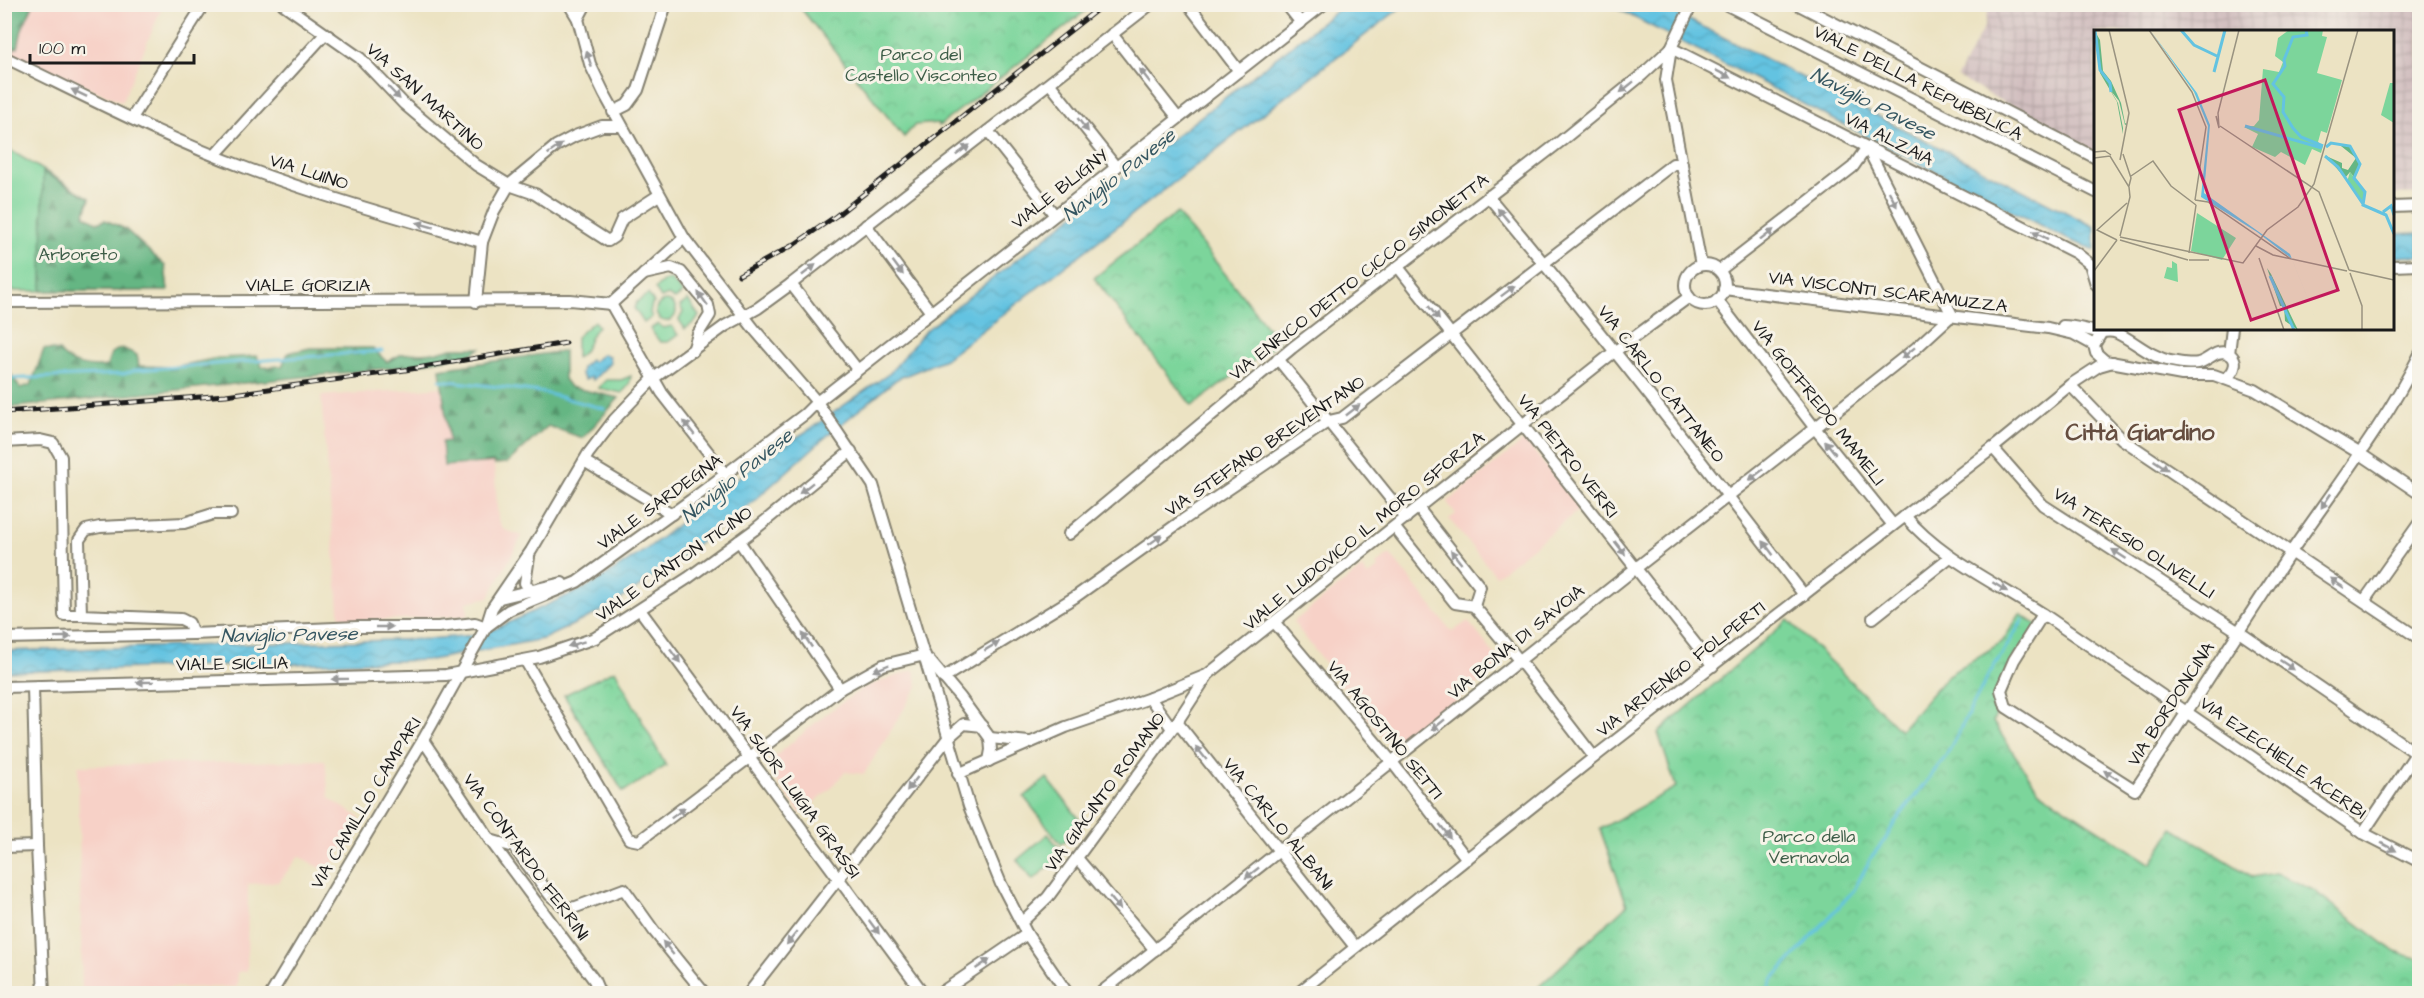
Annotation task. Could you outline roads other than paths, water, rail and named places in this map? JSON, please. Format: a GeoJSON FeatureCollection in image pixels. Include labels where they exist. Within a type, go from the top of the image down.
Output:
{"type":"FeatureCollection","features":[{"type":"Feature","properties":{"kind":"street"},"geometry":{"type":"LineString","coordinates":[[132,118],[204,4]]}},
{"type":"Feature","properties":{"kind":"street","name":"VIA SAN MARTINO"},"geometry":{"type":"LineString","coordinates":[[283,4],[360,58],[404,104],[476,165],[509,185],[535,194],[608,241],[611,240],[622,219],[659,195]]}},
{"type":"Feature","properties":{"kind":"street"},"geometry":{"type":"LineString","coordinates":[[569,4],[578,19],[590,64],[613,112],[684,238],[743,314],[817,402],[873,485],[958,774],[1001,884],[1027,934],[1068,993]]}},
{"type":"Feature","properties":{"kind":"street"},"geometry":{"type":"LineString","coordinates":[[578,19],[586,4]]}},
{"type":"Feature","properties":{"kind":"street"},"geometry":{"type":"LineString","coordinates":[[613,112],[627,105],[638,90],[666,4]]}},
{"type":"Feature","properties":{"kind":"street"},"geometry":{"type":"LineString","coordinates":[[4,638],[193,634],[358,627],[438,627],[475,623],[486,627],[492,608],[531,551],[584,461],[614,420],[654,378],[743,314],[758,308],[791,284],[1151,4]]}},
{"type":"Feature","properties":{"kind":"street"},"geometry":{"type":"LineString","coordinates":[[1188,4],[1239,71]]}},
{"type":"Feature","properties":{"kind":"street"},"geometry":{"type":"LineString","coordinates":[[1286,4],[1301,23]]}},
{"type":"Feature","properties":{"kind":"street","name":"VIALE BLIGNY"},"geometry":{"type":"LineString","coordinates":[[817,402],[930,311],[1324,4]]}},
{"type":"Feature","properties":{"kind":"street"},"geometry":{"type":"LineString","coordinates":[[1692,4],[1672,44],[1666,80],[1701,265]]}},
{"type":"Feature","properties":{"kind":"street","name":"VIALE DELLA REPUBBLICA"},"geometry":{"type":"LineString","coordinates":[[1725,4],[2094,191]]}},
{"type":"Feature","properties":{"kind":"street"},"geometry":{"type":"LineString","coordinates":[[1797,4],[2094,157]]}},
{"type":"Feature","properties":{"kind":"street"},"geometry":{"type":"LineString","coordinates":[[215,155],[325,34]]}},
{"type":"Feature","properties":{"kind":"street"},"geometry":{"type":"LineString","coordinates":[[1112,34],[1178,118]]}},
{"type":"Feature","properties":{"kind":"street","name":"VIA ALZAIA"},"geometry":{"type":"LineString","coordinates":[[1672,44],[1867,147],[2076,253],[2090,264],[2094,277]]}},
{"type":"Feature","properties":{"kind":"street","name":"VIA ENRICO DETTO CICCO SIMONETTA"},"geometry":{"type":"LineString","coordinates":[[1069,534],[1278,359],[1642,75],[1672,44]]}},
{"type":"Feature","properties":{"kind":"street","name":"VIA LUINO"},"geometry":{"type":"LineString","coordinates":[[4,57],[244,168],[322,195],[482,242]]}},
{"type":"Feature","properties":{"kind":"street"},"geometry":{"type":"LineString","coordinates":[[1050,84],[1116,167]]}},
{"type":"Feature","properties":{"kind":"street"},"geometry":{"type":"LineString","coordinates":[[476,302],[482,242],[494,211],[509,185],[556,147],[575,136],[602,126],[620,126]]}},
{"type":"Feature","properties":{"kind":"street"},"geometry":{"type":"LineString","coordinates":[[988,131],[1054,214]]}},
{"type":"Feature","properties":{"kind":"street"},"geometry":{"type":"LineString","coordinates":[[1720,270],[1853,167],[1867,147],[1952,315]]}},
{"type":"Feature","properties":{"kind":"street","name":"VIA STEFANO BREVENTANO"},"geometry":{"type":"LineString","coordinates":[[943,678],[1075,597],[1329,421],[1342,418],[1673,164],[1682,164]]}},
{"type":"Feature","properties":{"kind":"street","name":"VIA CARLO CATTANEO"},"geometry":{"type":"LineString","coordinates":[[1488,196],[1729,496],[1804,595]]}},
{"type":"Feature","properties":{"kind":"street"},"geometry":{"type":"LineString","coordinates":[[2394,207],[2420,206]]}},
{"type":"Feature","properties":{"kind":"street"},"geometry":{"type":"LineString","coordinates":[[866,225],[930,311]]}},
{"type":"Feature","properties":{"kind":"street"},"geometry":{"type":"LineString","coordinates":[[684,238],[611,304],[662,393],[726,475]]}},
{"type":"Feature","properties":{"kind":"street"},"geometry":{"type":"LineString","coordinates":[[1707,264],[1720,270],[1724,288],[1717,300],[1700,304],[1689,297],[1685,287],[1687,275],[1691,269],[1707,264]]}},
{"type":"Feature","properties":{"kind":"street"},"geometry":{"type":"LineString","coordinates":[[2394,266],[2420,265]]}},
{"type":"Feature","properties":{"kind":"street","name":"VIA PIETRO VERRI"},"geometry":{"type":"LineString","coordinates":[[1398,267],[1713,666]]}},
{"type":"Feature","properties":{"kind":"street"},"geometry":{"type":"LineString","coordinates":[[644,274],[676,269],[708,305],[710,315],[698,334],[693,351]]}},
{"type":"Feature","properties":{"kind":"street"},"geometry":{"type":"LineString","coordinates":[[791,284],[857,369]]}},
{"type":"Feature","properties":{"kind":"street","name":"VIA VISCONTI SCARAMUZZA"},"geometry":{"type":"LineString","coordinates":[[1724,288],[2048,328],[2074,333],[2095,349],[2105,361],[2182,375],[2214,375],[2255,390]]}},
{"type":"Feature","properties":{"kind":"street","name":"VIALE LUDOVICO IL MORO SFORZA"},"geometry":{"type":"LineString","coordinates":[[958,774],[1066,727],[1208,675],[1614,352],[1689,297]]}},
{"type":"Feature","properties":{"kind":"street","name":"VIALE GORIZIA"},"geometry":{"type":"LineString","coordinates":[[4,302],[570,300],[611,304]]}},
{"type":"Feature","properties":{"kind":"street","name":"VIA GOFFREDO MAMELI"},"geometry":{"type":"LineString","coordinates":[[1717,300],[1814,427],[1893,525]]}},
{"type":"Feature","properties":{"kind":"street","name":"VIA BONA DI SAVOIA"},"geometry":{"type":"LineString","coordinates":[[1099,993],[1916,348],[1952,315]]}},
{"type":"Feature","properties":{"kind":"street","name":"VIA VISCONTI SCARAMUZZA"},"geometry":{"type":"LineString","coordinates":[[2048,328],[2077,326],[2094,329]]}},
{"type":"Feature","properties":{"kind":"street"},"geometry":{"type":"LineString","coordinates":[[2232,330],[2229,354],[2234,358],[2235,369],[2255,390],[2359,453],[2419,494]]}},
{"type":"Feature","properties":{"kind":"street","name":"VIA VISCONTI SCARAMUZZA"},"geometry":{"type":"LineString","coordinates":[[2103,331],[2119,334],[2143,350],[2169,361],[2198,363],[2220,352],[2229,354]]}},
{"type":"Feature","properties":{"kind":"street","name":"VIA ARDENGO FOLPERTI"},"geometry":{"type":"LineString","coordinates":[[2086,373],[2103,331]]}},
{"type":"Feature","properties":{"kind":"street","name":"VIA BORDONCINA"},"geometry":{"type":"LineString","coordinates":[[2043,614],[2014,660],[2001,690],[2006,707],[2135,790],[2291,552],[2359,453],[2420,354]]}},
{"type":"Feature","properties":{"kind":"street"},"geometry":{"type":"LineString","coordinates":[[1278,359],[1406,518]]}},
{"type":"Feature","properties":{"kind":"street","name":"VIA ARDENGO FOLPERTI"},"geometry":{"type":"LineString","coordinates":[[1297,993],[1594,758],[1994,448],[2070,385],[2099,366],[2113,362]]}},
{"type":"Feature","properties":{"kind":"street"},"geometry":{"type":"LineString","coordinates":[[2226,378],[2235,369]]}},
{"type":"Feature","properties":{"kind":"street"},"geometry":{"type":"LineString","coordinates":[[2070,385],[2122,439],[2420,639]]}},
{"type":"Feature","properties":{"kind":"street","name":"VIALE SARDEGNA"},"geometry":{"type":"LineString","coordinates":[[486,627],[509,610],[577,582],[726,475],[805,414],[817,402]]}},
{"type":"Feature","properties":{"kind":"street"},"geometry":{"type":"LineString","coordinates":[[4,442],[40,440],[53,443],[61,457],[64,615],[181,619],[189,623],[193,634]]}},
{"type":"Feature","properties":{"kind":"street","name":"VIA TERESIO OLIVELLI"},"geometry":{"type":"LineString","coordinates":[[1994,448],[2043,505],[2418,751]]}},
{"type":"Feature","properties":{"kind":"street","name":"VIALE CANTON TICINO"},"geometry":{"type":"LineString","coordinates":[[461,672],[539,657],[596,638],[739,541],[851,451]]}},
{"type":"Feature","properties":{"kind":"street"},"geometry":{"type":"LineString","coordinates":[[584,461],[672,514]]}},
{"type":"Feature","properties":{"kind":"street"},"geometry":{"type":"LineString","coordinates":[[1419,509],[1480,587],[1474,606]]}},
{"type":"Feature","properties":{"kind":"street"},"geometry":{"type":"LineString","coordinates":[[81,615],[79,540],[86,530],[100,526],[184,523],[213,514],[231,514]]}},
{"type":"Feature","properties":{"kind":"street","name":"VIA EZECHIELE ACERBI"},"geometry":{"type":"LineString","coordinates":[[1905,516],[1913,526],[1950,556],[2043,614],[2362,833],[2420,861]]}},
{"type":"Feature","properties":{"kind":"street"},"geometry":{"type":"LineString","coordinates":[[2364,601],[2420,522]]}},
{"type":"Feature","properties":{"kind":"street"},"geometry":{"type":"LineString","coordinates":[[1395,528],[1455,603],[1474,606],[1519,660],[1594,758]]}},
{"type":"Feature","properties":{"kind":"street"},"geometry":{"type":"LineString","coordinates":[[739,541],[840,689]]}},
{"type":"Feature","properties":{"kind":"street"},"geometry":{"type":"LineString","coordinates":[[531,551],[525,583],[531,591]]}},
{"type":"Feature","properties":{"kind":"street"},"geometry":{"type":"LineString","coordinates":[[1874,618],[1950,556]]}},
{"type":"Feature","properties":{"kind":"street","name":"VIALE SARDEGNA"},"geometry":{"type":"LineString","coordinates":[[500,598],[577,582]]}},
{"type":"Feature","properties":{"kind":"street","name":"VIA SUOR LUIGIA GRASSI"},"geometry":{"type":"LineString","coordinates":[[640,610],[924,993]]}},
{"type":"Feature","properties":{"kind":"street","name":"VIA AGOSTINO SETTI"},"geometry":{"type":"LineString","coordinates":[[1275,623],[1392,762],[1467,859]]}},
{"type":"Feature","properties":{"kind":"street","name":"VIA CAMILLO CAMPARI"},"geometry":{"type":"LineString","coordinates":[[271,993],[423,740],[486,627]]}},
{"type":"Feature","properties":{"kind":"street"},"geometry":{"type":"LineString","coordinates":[[925,656],[990,738],[989,761]]}},
{"type":"Feature","properties":{"kind":"street"},"geometry":{"type":"LineString","coordinates":[[525,660],[629,839],[639,841],[840,689],[883,665],[925,656]]}},
{"type":"Feature","properties":{"kind":"street","name":"VIALE SICILIA"},"geometry":{"type":"LineString","coordinates":[[4,687],[376,678],[461,672]]}},
{"type":"Feature","properties":{"kind":"street","name":"VIA GIACINTO ROMANO"},"geometry":{"type":"LineString","coordinates":[[1022,922],[1048,897],[1208,675]]}},
{"type":"Feature","properties":{"kind":"street"},"geometry":{"type":"LineString","coordinates":[[33,687],[44,993]]}},
{"type":"Feature","properties":{"kind":"street","name":"VIA CARLO ALBANI"},"geometry":{"type":"LineString","coordinates":[[1150,698],[1280,851],[1354,947]]}},
{"type":"Feature","properties":{"kind":"street"},"geometry":{"type":"LineString","coordinates":[[748,993],[839,880],[948,738],[964,724],[982,726]]}},
{"type":"Feature","properties":{"kind":"street","name":"VIALE LUDOVICO IL MORO SFORZA"},"geometry":{"type":"LineString","coordinates":[[990,738],[1032,742]]}},
{"type":"Feature","properties":{"kind":"street","name":"VIA CONTARDO FERRINI"},"geometry":{"type":"LineString","coordinates":[[423,740],[490,840],[594,980],[600,993]]}},
{"type":"Feature","properties":{"kind":"street"},"geometry":{"type":"LineString","coordinates":[[2362,833],[2418,751]]}},
{"type":"Feature","properties":{"kind":"street"},"geometry":{"type":"LineString","coordinates":[[490,840],[514,847],[550,895],[566,908],[576,907],[624,889],[654,931],[705,993]]}},
{"type":"Feature","properties":{"kind":"street"},"geometry":{"type":"LineString","coordinates":[[4,847],[37,846]]}},
{"type":"Feature","properties":{"kind":"street"},"geometry":{"type":"LineString","coordinates":[[1077,858],[1155,950]]}},
{"type":"Feature","properties":{"kind":"street"},"geometry":{"type":"LineString","coordinates":[[939,993],[1027,934]]}},
{"type":"Feature","properties":{"kind":"water"},"geometry":{"type":"Polygon","coordinates":[[[1344,5],[1404,5],[945,359],[897,379],[822,440],[753,502],[644,584],[606,609],[543,639],[430,660],[5,672],[4,651],[429,639],[484,634],[593,584],[644,551],[762,459],[810,429],[890,373],[925,331],[1344,5]]]}},
{"type":"Feature","properties":{"kind":"water"},"geometry":{"type":"Polygon","coordinates":[[[1610,5],[1660,5],[2094,226],[2094,250],[2069,240],[1610,5]]]}},
{"type":"Feature","properties":{"kind":"water"},"geometry":{"type":"Polygon","coordinates":[[[2419,233],[2419,256],[2394,257],[2394,234],[2419,233]]]}},
{"type":"Feature","properties":{"kind":"water"},"geometry":{"type":"Polygon","coordinates":[[[603,354],[609,356],[610,363],[593,380],[591,377],[585,380],[581,374],[582,367],[603,354]]]}},
{"type":"Feature","properties":{"kind":"waterway"},"geometry":{"type":"LineString","coordinates":[[4,379],[124,374],[137,370],[382,351]]}},
{"type":"Feature","properties":{"kind":"waterway"},"geometry":{"type":"LineString","coordinates":[[440,380],[541,392],[605,409]]}},
{"type":"Feature","properties":{"kind":"waterway"},"geometry":{"type":"LineString","coordinates":[[1766,994],[1772,980],[1854,890],[1872,856],[1885,840],[1895,822],[1946,756],[1988,676],[2023,620]]}},
{"type":"Feature","properties":{"kind":"railway"},"geometry":{"type":"LineString","coordinates":[[739,275],[795,244],[836,216],[1104,4]]}},
{"type":"Feature","properties":{"kind":"railway"},"geometry":{"type":"LineString","coordinates":[[4,412],[226,395],[405,370],[566,343]]}},
{"type":"Feature","properties":{"kind":"district","name":"Città Giardino"},"geometry":{"type":"Point","coordinates":[2140,433]}},
{"type":"Feature","properties":{"kind":"park label","name":"Parco del Castello Visconteo"},"geometry":{"type":"Point","coordinates":[921,64]}},
{"type":"Feature","properties":{"kind":"park label","name":"Arboreto"},"geometry":{"type":"Point","coordinates":[78,254]}},
{"type":"Feature","properties":{"kind":"park label","name":"Parco della Vernavola"},"geometry":{"type":"Point","coordinates":[1809,846]}},
{"type":"Feature","properties":{"kind":"water label","name":"Naviglio Pavese"},"geometry":{"type":"Point","coordinates":[1873,104]}},
{"type":"Feature","properties":{"kind":"water label","name":"Naviglio Pavese"},"geometry":{"type":"Point","coordinates":[1119,175]}},
{"type":"Feature","properties":{"kind":"water label","name":"Naviglio Pavese"},"geometry":{"type":"Point","coordinates":[737,476]}},
{"type":"Feature","properties":{"kind":"water label","name":"Naviglio Pavese"},"geometry":{"type":"Point","coordinates":[289,635]}}]}
